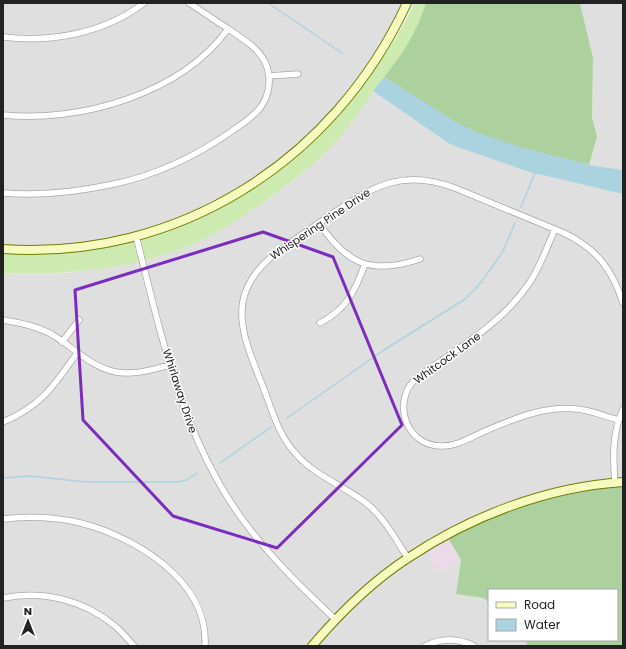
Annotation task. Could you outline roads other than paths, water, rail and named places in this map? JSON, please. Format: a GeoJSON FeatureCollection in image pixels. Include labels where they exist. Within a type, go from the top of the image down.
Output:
{"type":"FeatureCollection","features":[{"type":"Feature","properties":{"kind":"street"},"geometry":{"type":"LineString","coordinates":[[3,37],[42,39],[76,34],[106,24],[133,11],[144,3]]}},
{"type":"Feature","properties":{"kind":"street"},"geometry":{"type":"LineString","coordinates":[[3,193],[48,194],[87,189],[135,178],[179,162],[222,138],[256,112],[266,97],[269,76],[266,65],[258,51],[249,43],[189,3]]}},
{"type":"Feature","properties":{"kind":"street"},"geometry":{"type":"LineString","coordinates":[[3,249],[40,250],[70,248],[107,243],[136,236],[188,219],[233,196],[266,176],[302,147],[341,107],[370,70],[386,45],[407,3]]}},
{"type":"Feature","properties":{"kind":"street"},"geometry":{"type":"LineString","coordinates":[[3,115],[64,115],[92,110],[121,101],[153,88],[185,69],[212,48],[228,29]]}},
{"type":"Feature","properties":{"kind":"street"},"geometry":{"type":"LineString","coordinates":[[269,76],[298,74]]}},
{"type":"Feature","properties":{"kind":"street","name":"Whispering Pine Drive"},"geometry":{"type":"LineString","coordinates":[[408,558],[377,513],[358,497],[312,469],[292,450],[283,437],[245,339],[242,324],[242,308],[248,284],[255,272],[264,262],[276,253],[360,195],[389,183],[415,180],[432,181],[448,185],[555,229],[582,242],[601,259],[617,285],[623,303]]}},
{"type":"Feature","properties":{"kind":"street"},"geometry":{"type":"LineString","coordinates":[[319,223],[330,239],[340,249],[365,264],[395,266],[420,259]]}},
{"type":"Feature","properties":{"kind":"street","name":"Whitcock Lane"},"geometry":{"type":"LineString","coordinates":[[555,229],[536,272],[525,289],[511,306],[485,330],[418,377],[412,383],[404,400],[403,410],[405,421],[418,438],[426,443],[440,446],[457,443],[524,415],[548,409],[560,408],[582,410],[619,420]]}},
{"type":"Feature","properties":{"kind":"street","name":"Whirlaway Drive"},"geometry":{"type":"LineString","coordinates":[[136,236],[181,402],[194,436],[211,470],[233,505],[273,557],[335,619]]}},
{"type":"Feature","properties":{"kind":"street"},"geometry":{"type":"LineString","coordinates":[[320,323],[339,310],[348,301],[356,289],[365,264]]}},
{"type":"Feature","properties":{"kind":"street"},"geometry":{"type":"LineString","coordinates":[[3,320],[38,328],[101,367],[116,372],[136,373],[170,365]]}},
{"type":"Feature","properties":{"kind":"street"},"geometry":{"type":"LineString","coordinates":[[62,342],[80,320]]}},
{"type":"Feature","properties":{"kind":"street"},"geometry":{"type":"LineString","coordinates":[[3,422],[24,412],[43,398],[77,353]]}},
{"type":"Feature","properties":{"kind":"street"},"geometry":{"type":"LineString","coordinates":[[312,646],[335,619],[375,583],[408,558],[459,529],[508,508],[554,494],[619,482],[613,450],[619,420],[623,409]]}},
{"type":"Feature","properties":{"kind":"street"},"geometry":{"type":"LineString","coordinates":[[3,519],[37,517],[71,521],[104,530],[138,547],[169,570],[184,584],[193,596],[203,619],[205,629],[205,646]]}},
{"type":"Feature","properties":{"kind":"street"},"geometry":{"type":"LineString","coordinates":[[3,598],[27,595],[43,595],[61,598],[92,610],[120,630],[134,646]]}},
{"type":"Feature","properties":{"kind":"street"},"geometry":{"type":"LineString","coordinates":[[425,646],[433,642],[448,639],[463,641],[474,646]]}},
{"type":"Feature","properties":{"kind":"water"},"geometry":{"type":"Polygon","coordinates":[[[384,77],[475,132],[520,147],[589,165],[623,170],[623,194],[529,172],[448,143],[373,91],[384,77]]]}},
{"type":"Feature","properties":{"kind":"waterway"},"geometry":{"type":"LineString","coordinates":[[268,3],[342,53]]}},
{"type":"Feature","properties":{"kind":"waterway"},"geometry":{"type":"LineString","coordinates":[[521,207],[535,173]]}},
{"type":"Feature","properties":{"kind":"waterway"},"geometry":{"type":"LineString","coordinates":[[287,418],[384,350],[465,299],[478,286],[495,263],[504,249],[515,223]]}},
{"type":"Feature","properties":{"kind":"waterway"},"geometry":{"type":"LineString","coordinates":[[220,463],[271,427]]}},
{"type":"Feature","properties":{"kind":"waterway"},"geometry":{"type":"LineString","coordinates":[[3,478],[30,476],[86,482],[177,482],[187,480],[197,473]]}}]}
